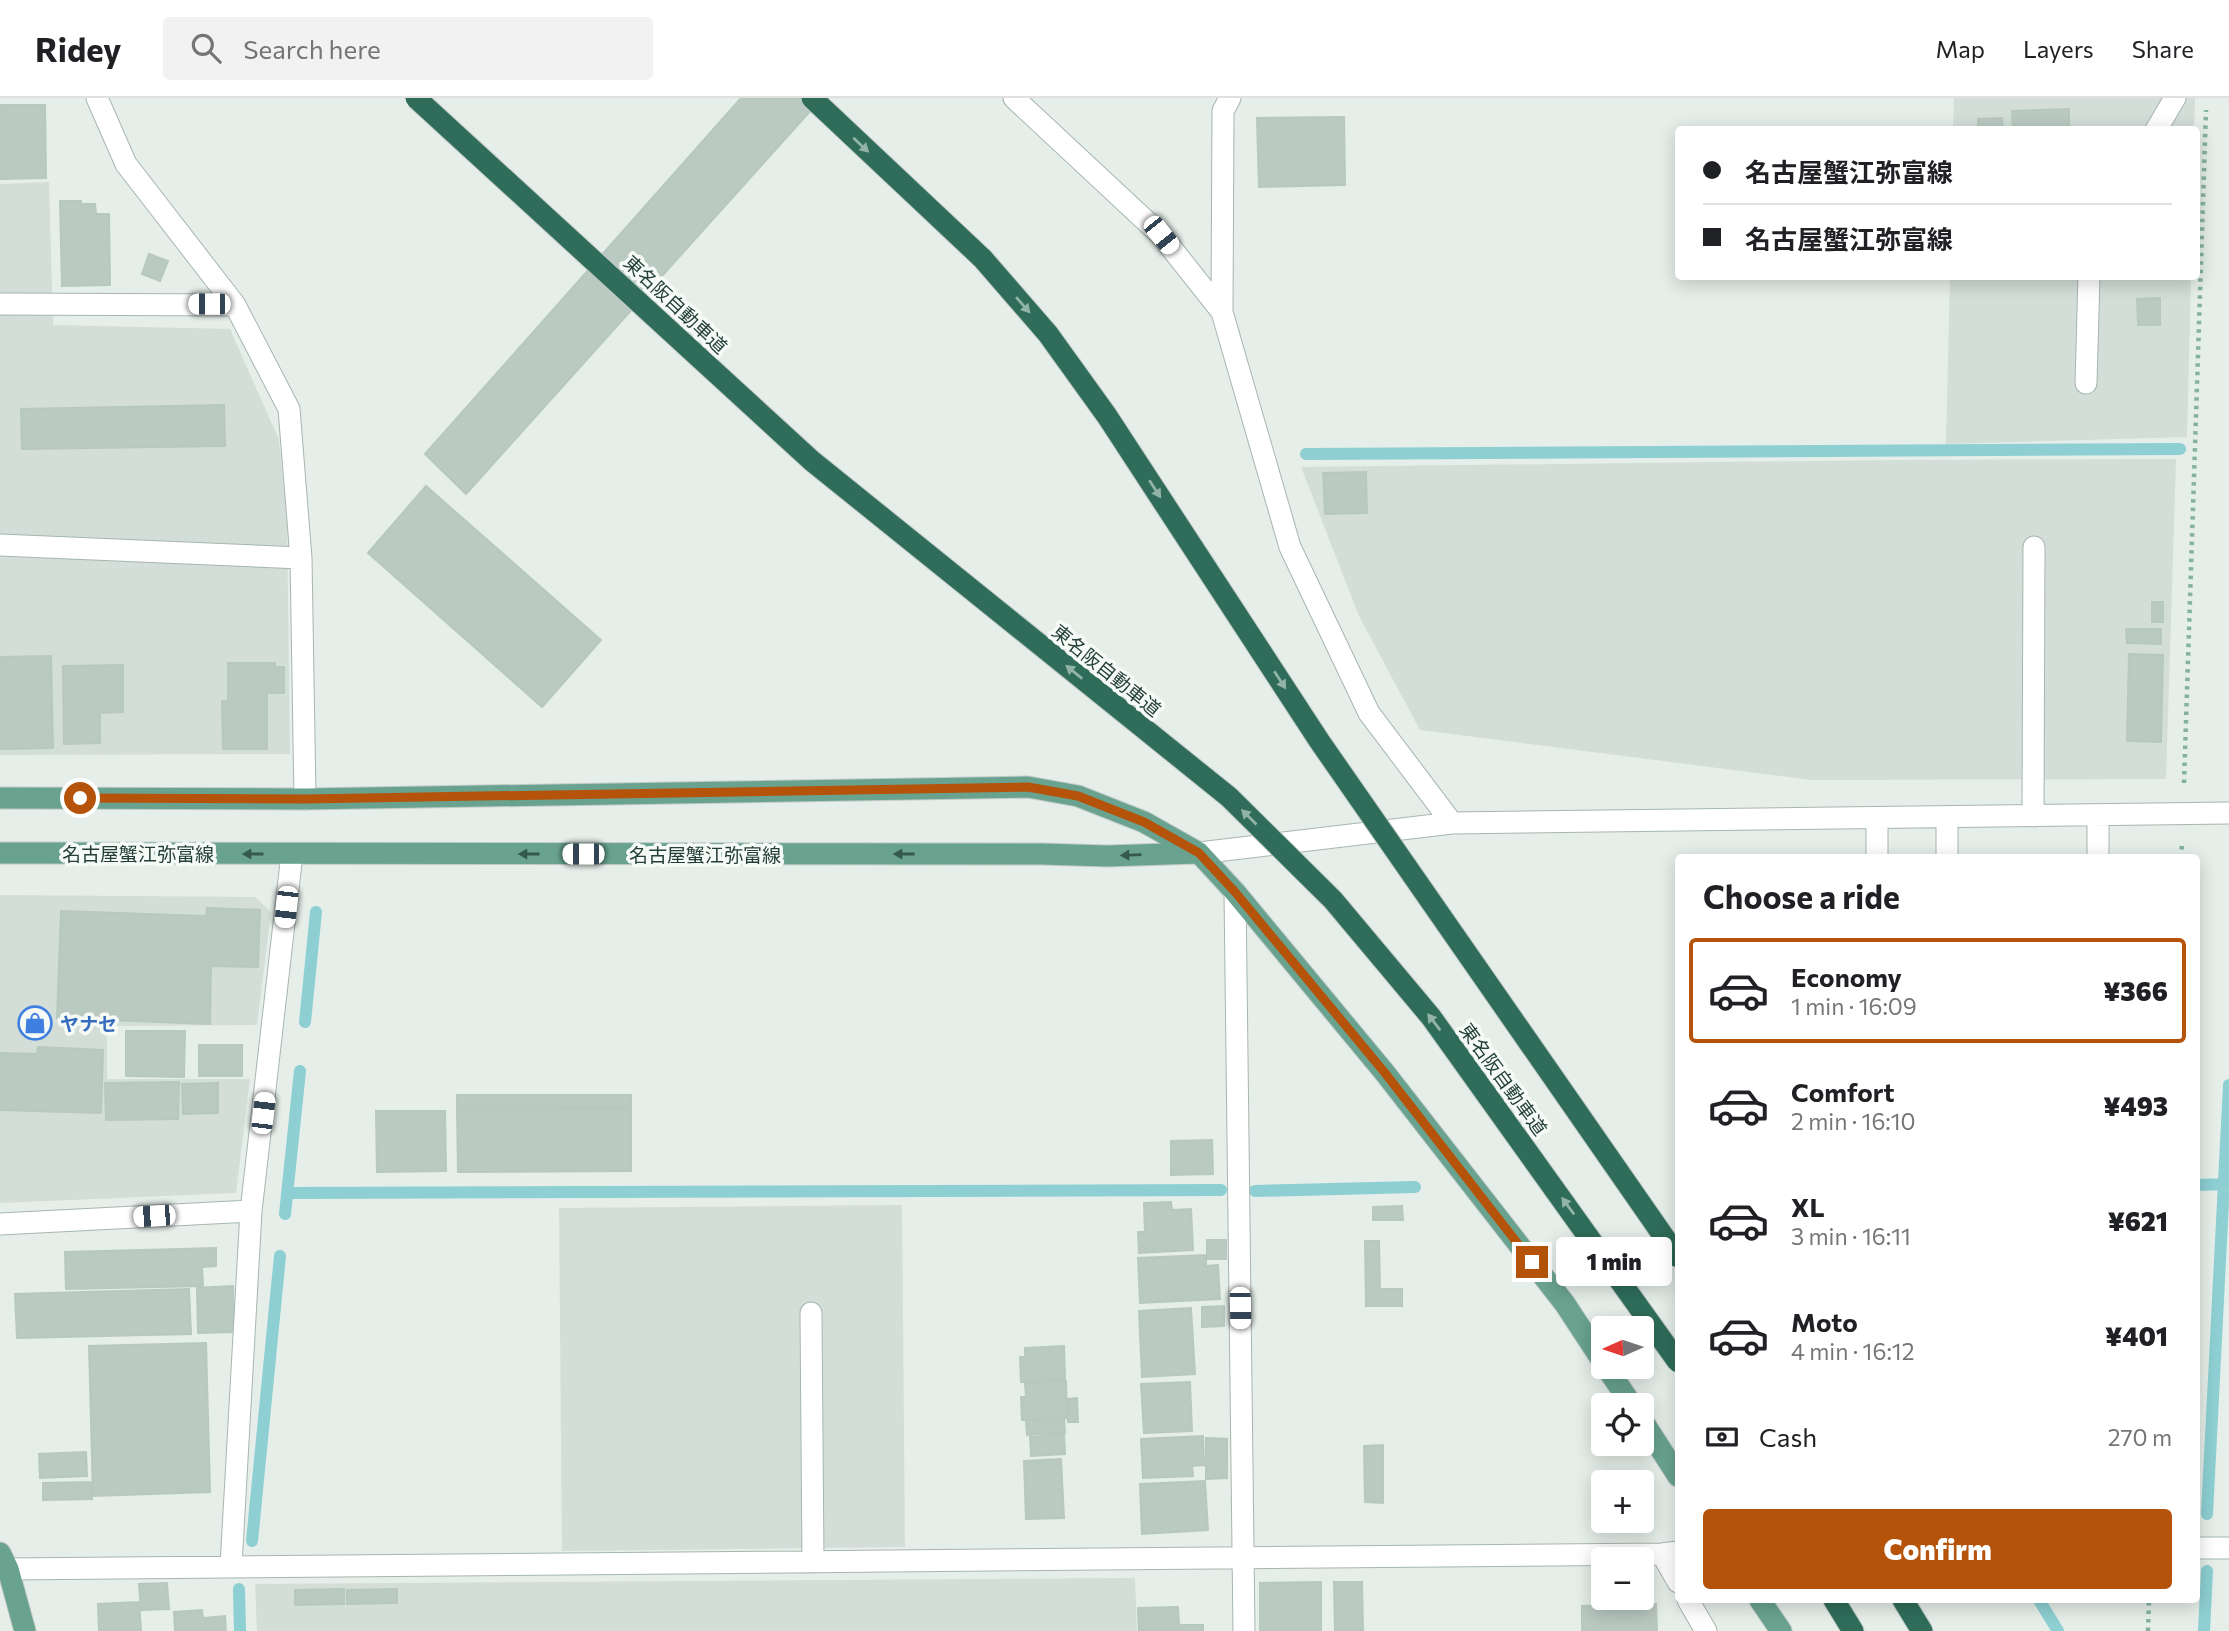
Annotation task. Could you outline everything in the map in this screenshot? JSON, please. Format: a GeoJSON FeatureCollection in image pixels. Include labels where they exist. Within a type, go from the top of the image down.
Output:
{"type":"FeatureCollection","features":[{"type":"Feature","properties":{"kind":"highway","name":"東名阪自動車道"},"geometry":{"type":"LineString","coordinates":[[416,98],[812,461],[1229,797],[1333,900],[1431,1017],[1675,1358]]}},
{"type":"Feature","properties":{"kind":"highway","name":"東名阪自動車道"},"geometry":{"type":"LineString","coordinates":[[812,98],[983,259],[1048,334],[1107,416],[1320,742],[1675,1253]]}},
{"type":"Feature","properties":{"kind":"highway"},"geometry":{"type":"LineString","coordinates":[[1836,1603],[1853,1631]]}},
{"type":"Feature","properties":{"kind":"highway"},"geometry":{"type":"LineString","coordinates":[[1905,1603],[1922,1631]]}},
{"type":"Feature","properties":{"kind":"main road"},"geometry":{"type":"LineString","coordinates":[[0,798],[305,799],[1028,787],[1078,796],[1144,822],[1199,853],[1235,892],[1385,1073],[1565,1304],[1591,1344]]}},
{"type":"Feature","properties":{"kind":"main road","name":"名古屋蟹江弥富線"},"geometry":{"type":"LineString","coordinates":[[0,853],[1108,856],[1199,853]]}},
{"type":"Feature","properties":{"kind":"main road"},"geometry":{"type":"LineString","coordinates":[[1654,1439],[1675,1471]]}},
{"type":"Feature","properties":{"kind":"main road"},"geometry":{"type":"LineString","coordinates":[[4,1561],[25,1631]]}},
{"type":"Feature","properties":{"kind":"main road"},"geometry":{"type":"LineString","coordinates":[[1762,1603],[1781,1631]]}},
{"type":"Feature","properties":{"kind":"street"},"geometry":{"type":"LineString","coordinates":[[97,98],[126,163],[235,304],[289,409],[301,558],[305,799]]}},
{"type":"Feature","properties":{"kind":"street"},"geometry":{"type":"LineString","coordinates":[[1014,98],[1161,235],[1222,312]]}},
{"type":"Feature","properties":{"kind":"street"},"geometry":{"type":"LineString","coordinates":[[1230,98],[1223,111],[1222,312],[1290,547],[1369,713],[1452,823]]}},
{"type":"Feature","properties":{"kind":"street"},"geometry":{"type":"LineString","coordinates":[[2158,126],[2175,98]]}},
{"type":"Feature","properties":{"kind":"street"},"geometry":{"type":"LineString","coordinates":[[2086,383],[2089,280]]}},
{"type":"Feature","properties":{"kind":"street"},"geometry":{"type":"LineString","coordinates":[[0,304],[235,304]]}},
{"type":"Feature","properties":{"kind":"street"},"geometry":{"type":"LineString","coordinates":[[0,545],[301,558]]}},
{"type":"Feature","properties":{"kind":"street"},"geometry":{"type":"LineString","coordinates":[[2033,816],[2034,547]]}},
{"type":"Feature","properties":{"kind":"street"},"geometry":{"type":"LineString","coordinates":[[1199,853],[1452,823],[2229,813]]}},
{"type":"Feature","properties":{"kind":"street"},"geometry":{"type":"LineString","coordinates":[[2098,815],[2098,854]]}},
{"type":"Feature","properties":{"kind":"street"},"geometry":{"type":"LineString","coordinates":[[1947,817],[1947,854]]}},
{"type":"Feature","properties":{"kind":"street"},"geometry":{"type":"LineString","coordinates":[[1877,818],[1877,854]]}},
{"type":"Feature","properties":{"kind":"street"},"geometry":{"type":"LineString","coordinates":[[231,1566],[251,1211],[292,854]]}},
{"type":"Feature","properties":{"kind":"street"},"geometry":{"type":"LineString","coordinates":[[1235,892],[1244,1631]]}},
{"type":"Feature","properties":{"kind":"street"},"geometry":{"type":"LineString","coordinates":[[0,1224],[251,1211]]}},
{"type":"Feature","properties":{"kind":"street"},"geometry":{"type":"LineString","coordinates":[[811,1313],[813,1562]]}},
{"type":"Feature","properties":{"kind":"street"},"geometry":{"type":"LineString","coordinates":[[2200,1548],[2229,1548]]}},
{"type":"Feature","properties":{"kind":"street"},"geometry":{"type":"LineString","coordinates":[[4,1561],[231,1566],[1670,1553],[1675,1571]]}},
{"type":"Feature","properties":{"kind":"street"},"geometry":{"type":"LineString","coordinates":[[1690,1603],[1706,1631]]}},
{"type":"Feature","properties":{"kind":"path"},"geometry":{"type":"LineString","coordinates":[[2181,854],[2186,814],[2206,98]]}},
{"type":"Feature","properties":{"kind":"path"},"geometry":{"type":"LineString","coordinates":[[2148,1631],[2149,1603]]}},
{"type":"Feature","properties":{"kind":"shaded area"},"geometry":{"type":"Polygon","coordinates":[[[1954,98],[2195,98],[2194,126],[1953,126],[1954,98]]]}},
{"type":"Feature","properties":{"kind":"shaded area"},"geometry":{"type":"Polygon","coordinates":[[[49,182],[53,325],[230,329],[279,440],[287,519],[290,754],[0,755],[0,184],[49,182]]]}},
{"type":"Feature","properties":{"kind":"shaded area"},"geometry":{"type":"Polygon","coordinates":[[[1950,280],[2191,280],[2187,437],[1946,444],[1950,280]]]}},
{"type":"Feature","properties":{"kind":"shaded area"},"geometry":{"type":"Polygon","coordinates":[[[2176,459],[2166,779],[1812,780],[1420,730],[1359,616],[1301,467],[1897,460],[2176,459]]]}},
{"type":"Feature","properties":{"kind":"shaded area"},"geometry":{"type":"Polygon","coordinates":[[[0,895],[255,897],[271,912],[257,1025],[107,1026],[107,1079],[250,1079],[236,1193],[0,1203],[0,895]]]}},
{"type":"Feature","properties":{"kind":"shaded area"},"geometry":{"type":"Polygon","coordinates":[[[902,1205],[905,1547],[562,1551],[559,1208],[902,1205]]]}},
{"type":"Feature","properties":{"kind":"shaded area"},"geometry":{"type":"Polygon","coordinates":[[[1135,1578],[1137,1631],[257,1631],[255,1584],[1135,1578]]]}},
{"type":"Feature","properties":{"kind":"building"},"geometry":{"type":"Polygon","coordinates":[[[741,98],[822,98],[466,494],[425,454],[741,98]]]}},
{"type":"Feature","properties":{"kind":"building"},"geometry":{"type":"Polygon","coordinates":[[[0,105],[45,105],[46,178],[0,179],[0,105]]]}},
{"type":"Feature","properties":{"kind":"building"},"geometry":{"type":"Polygon","coordinates":[[[2069,109],[2069,126],[2013,126],[2012,111],[2069,109]]]}},
{"type":"Feature","properties":{"kind":"building"},"geometry":{"type":"Polygon","coordinates":[[[1344,117],[1345,185],[1259,187],[1257,118],[1344,117]]]}},
{"type":"Feature","properties":{"kind":"building"},"geometry":{"type":"Polygon","coordinates":[[[2002,118],[2003,126],[1978,126],[1978,119],[2002,118]]]}},
{"type":"Feature","properties":{"kind":"building"},"geometry":{"type":"Polygon","coordinates":[[[60,201],[95,204],[96,214],[109,214],[110,285],[62,286],[60,201]]]}},
{"type":"Feature","properties":{"kind":"building"},"geometry":{"type":"Polygon","coordinates":[[[149,254],[168,261],[160,281],[142,274],[149,254]]]}},
{"type":"Feature","properties":{"kind":"building"},"geometry":{"type":"Polygon","coordinates":[[[2160,298],[2160,325],[2138,325],[2137,299],[2160,298]]]}},
{"type":"Feature","properties":{"kind":"building"},"geometry":{"type":"Polygon","coordinates":[[[224,405],[225,446],[22,449],[21,409],[224,405]]]}},
{"type":"Feature","properties":{"kind":"building"},"geometry":{"type":"Polygon","coordinates":[[[1366,472],[1367,513],[1325,514],[1323,473],[1366,472]]]}},
{"type":"Feature","properties":{"kind":"building"},"geometry":{"type":"Polygon","coordinates":[[[426,486],[601,640],[542,707],[368,553],[426,486]]]}},
{"type":"Feature","properties":{"kind":"building"},"geometry":{"type":"Polygon","coordinates":[[[2152,602],[2163,602],[2163,622],[2152,622],[2152,602]]]}},
{"type":"Feature","properties":{"kind":"building"},"geometry":{"type":"Polygon","coordinates":[[[2126,629],[2161,629],[2161,644],[2127,643],[2126,629]]]}},
{"type":"Feature","properties":{"kind":"building"},"geometry":{"type":"Polygon","coordinates":[[[2129,654],[2163,655],[2161,742],[2127,741],[2129,654]]]}},
{"type":"Feature","properties":{"kind":"building"},"geometry":{"type":"Polygon","coordinates":[[[51,656],[53,748],[0,749],[0,657],[51,656]]]}},
{"type":"Feature","properties":{"kind":"building"},"geometry":{"type":"Polygon","coordinates":[[[228,663],[275,663],[275,667],[284,667],[284,693],[267,693],[267,749],[223,749],[222,701],[228,701],[228,663]]]}},
{"type":"Feature","properties":{"kind":"building"},"geometry":{"type":"Polygon","coordinates":[[[123,665],[123,712],[100,713],[100,743],[64,744],[63,666],[123,665]]]}},
{"type":"Feature","properties":{"kind":"building"},"geometry":{"type":"Polygon","coordinates":[[[207,908],[260,910],[258,967],[211,966],[210,1024],[57,1018],[61,911],[206,916],[207,908]]]}},
{"type":"Feature","properties":{"kind":"building"},"geometry":{"type":"Polygon","coordinates":[[[126,1031],[185,1031],[184,1077],[126,1076],[126,1031]]]}},
{"type":"Feature","properties":{"kind":"building"},"geometry":{"type":"Polygon","coordinates":[[[199,1045],[242,1045],[242,1076],[199,1076],[199,1045]]]}},
{"type":"Feature","properties":{"kind":"building"},"geometry":{"type":"Polygon","coordinates":[[[38,1047],[103,1050],[101,1113],[0,1110],[0,1053],[37,1054],[38,1047]]]}},
{"type":"Feature","properties":{"kind":"building"},"geometry":{"type":"Polygon","coordinates":[[[179,1082],[178,1119],[106,1120],[105,1083],[179,1082]]]}},
{"type":"Feature","properties":{"kind":"building"},"geometry":{"type":"Polygon","coordinates":[[[218,1083],[218,1113],[183,1114],[182,1084],[218,1083]]]}},
{"type":"Feature","properties":{"kind":"building"},"geometry":{"type":"Polygon","coordinates":[[[457,1095],[631,1095],[631,1108],[457,1109],[457,1095]]]}},
{"type":"Feature","properties":{"kind":"building"},"geometry":{"type":"Polygon","coordinates":[[[631,1108],[631,1171],[458,1172],[457,1109],[631,1108]]]}},
{"type":"Feature","properties":{"kind":"building"},"geometry":{"type":"Polygon","coordinates":[[[376,1111],[445,1111],[446,1171],[377,1172],[376,1111]]]}},
{"type":"Feature","properties":{"kind":"building"},"geometry":{"type":"Polygon","coordinates":[[[1212,1140],[1213,1174],[1171,1175],[1171,1141],[1212,1140]]]}},
{"type":"Feature","properties":{"kind":"building"},"geometry":{"type":"Polygon","coordinates":[[[1171,1202],[1172,1210],[1191,1209],[1193,1250],[1139,1253],[1138,1232],[1145,1232],[1144,1203],[1171,1202]]]}},
{"type":"Feature","properties":{"kind":"building"},"geometry":{"type":"Polygon","coordinates":[[[1402,1206],[1403,1220],[1373,1220],[1373,1207],[1402,1206]]]}},
{"type":"Feature","properties":{"kind":"building"},"geometry":{"type":"Polygon","coordinates":[[[1207,1240],[1226,1240],[1226,1259],[1207,1259],[1207,1240]]]}},
{"type":"Feature","properties":{"kind":"building"},"geometry":{"type":"Polygon","coordinates":[[[1365,1241],[1379,1241],[1380,1289],[1402,1289],[1402,1306],[1366,1306],[1365,1241]]]}},
{"type":"Feature","properties":{"kind":"building"},"geometry":{"type":"Polygon","coordinates":[[[216,1248],[216,1266],[202,1267],[203,1286],[66,1289],[65,1252],[216,1248]]]}},
{"type":"Feature","properties":{"kind":"building"},"geometry":{"type":"Polygon","coordinates":[[[1206,1255],[1206,1266],[1218,1265],[1220,1299],[1140,1303],[1138,1258],[1206,1255]]]}},
{"type":"Feature","properties":{"kind":"building"},"geometry":{"type":"Polygon","coordinates":[[[233,1286],[234,1332],[198,1333],[197,1288],[233,1286]]]}},
{"type":"Feature","properties":{"kind":"building"},"geometry":{"type":"Polygon","coordinates":[[[189,1289],[191,1334],[17,1338],[15,1294],[189,1289]]]}},
{"type":"Feature","properties":{"kind":"building"},"geometry":{"type":"Polygon","coordinates":[[[1224,1306],[1224,1326],[1202,1327],[1202,1307],[1224,1306]]]}},
{"type":"Feature","properties":{"kind":"building"},"geometry":{"type":"Polygon","coordinates":[[[1191,1308],[1195,1374],[1142,1377],[1139,1311],[1191,1308]]]}},
{"type":"Feature","properties":{"kind":"building"},"geometry":{"type":"Polygon","coordinates":[[[206,1343],[210,1492],[93,1496],[89,1346],[206,1343]]]}},
{"type":"Feature","properties":{"kind":"building"},"geometry":{"type":"Polygon","coordinates":[[[1064,1346],[1065,1379],[1021,1382],[1020,1357],[1025,1357],[1025,1348],[1064,1346]]]}},
{"type":"Feature","properties":{"kind":"building"},"geometry":{"type":"Polygon","coordinates":[[[1066,1381],[1067,1418],[1022,1420],[1021,1397],[1026,1397],[1025,1383],[1066,1381]]]}},
{"type":"Feature","properties":{"kind":"building"},"geometry":{"type":"Polygon","coordinates":[[[1190,1382],[1192,1431],[1144,1433],[1141,1384],[1190,1382]]]}},
{"type":"Feature","properties":{"kind":"building"},"geometry":{"type":"Polygon","coordinates":[[[1077,1398],[1078,1422],[1068,1422],[1068,1399],[1077,1398]]]}},
{"type":"Feature","properties":{"kind":"building"},"geometry":{"type":"Polygon","coordinates":[[[1064,1419],[1065,1433],[1027,1435],[1026,1420],[1064,1419]]]}},
{"type":"Feature","properties":{"kind":"building"},"geometry":{"type":"Polygon","coordinates":[[[1064,1435],[1065,1454],[1031,1456],[1030,1437],[1064,1435]]]}},
{"type":"Feature","properties":{"kind":"building"},"geometry":{"type":"Polygon","coordinates":[[[1203,1436],[1204,1465],[1192,1466],[1193,1476],[1143,1478],[1141,1439],[1203,1436]]]}},
{"type":"Feature","properties":{"kind":"building"},"geometry":{"type":"Polygon","coordinates":[[[1206,1438],[1227,1439],[1227,1478],[1206,1479],[1206,1438]]]}},
{"type":"Feature","properties":{"kind":"building"},"geometry":{"type":"Polygon","coordinates":[[[1383,1445],[1383,1503],[1365,1502],[1364,1446],[1383,1445]]]}},
{"type":"Feature","properties":{"kind":"building"},"geometry":{"type":"Polygon","coordinates":[[[86,1452],[87,1476],[40,1478],[39,1454],[86,1452]]]}},
{"type":"Feature","properties":{"kind":"building"},"geometry":{"type":"Polygon","coordinates":[[[1061,1459],[1064,1518],[1026,1519],[1024,1461],[1061,1459]]]}},
{"type":"Feature","properties":{"kind":"building"},"geometry":{"type":"Polygon","coordinates":[[[1205,1481],[1208,1530],[1142,1534],[1140,1484],[1205,1481]]]}},
{"type":"Feature","properties":{"kind":"building"},"geometry":{"type":"Polygon","coordinates":[[[91,1482],[92,1499],[43,1500],[43,1483],[91,1482]]]}},
{"type":"Feature","properties":{"kind":"building"},"geometry":{"type":"Polygon","coordinates":[[[1321,1582],[1321,1631],[1260,1631],[1260,1583],[1321,1582]]]}},
{"type":"Feature","properties":{"kind":"building"},"geometry":{"type":"Polygon","coordinates":[[[1334,1582],[1362,1582],[1363,1631],[1335,1631],[1334,1582]]]}},
{"type":"Feature","properties":{"kind":"building"},"geometry":{"type":"Polygon","coordinates":[[[167,1583],[169,1609],[141,1610],[139,1584],[167,1583]]]}},
{"type":"Feature","properties":{"kind":"building"},"geometry":{"type":"Polygon","coordinates":[[[344,1589],[344,1604],[295,1605],[295,1590],[344,1589]]]}},
{"type":"Feature","properties":{"kind":"building"},"geometry":{"type":"Polygon","coordinates":[[[397,1589],[397,1603],[347,1604],[347,1590],[397,1589]]]}},
{"type":"Feature","properties":{"kind":"building"},"geometry":{"type":"Polygon","coordinates":[[[139,1602],[141,1631],[99,1631],[98,1604],[139,1602]]]}},
{"type":"Feature","properties":{"kind":"building"},"geometry":{"type":"Polygon","coordinates":[[[1654,1604],[1657,1631],[1582,1631],[1582,1606],[1591,1606],[1591,1610],[1654,1610],[1654,1604]]]}},
{"type":"Feature","properties":{"kind":"building"},"geometry":{"type":"Polygon","coordinates":[[[1178,1607],[1179,1625],[1203,1625],[1203,1631],[1139,1631],[1138,1608],[1178,1607]]]}},
{"type":"Feature","properties":{"kind":"building"},"geometry":{"type":"Polygon","coordinates":[[[202,1610],[203,1618],[225,1616],[226,1631],[175,1631],[174,1612],[202,1610]]]}},
{"type":"Feature","properties":{"kind":"waterway"},"geometry":{"type":"LineString","coordinates":[[1306,454],[2180,449]]}},
{"type":"Feature","properties":{"kind":"waterway"},"geometry":{"type":"LineString","coordinates":[[305,1022],[316,912]]}},
{"type":"Feature","properties":{"kind":"waterway"},"geometry":{"type":"LineString","coordinates":[[285,1214],[300,1071]]}},
{"type":"Feature","properties":{"kind":"waterway"},"geometry":{"type":"LineString","coordinates":[[2207,1514],[2229,1085]]}},
{"type":"Feature","properties":{"kind":"waterway"},"geometry":{"type":"LineString","coordinates":[[2200,1185],[2229,1184]]}},
{"type":"Feature","properties":{"kind":"waterway"},"geometry":{"type":"LineString","coordinates":[[1255,1191],[1415,1187]]}},
{"type":"Feature","properties":{"kind":"waterway"},"geometry":{"type":"LineString","coordinates":[[287,1193],[1221,1190]]}},
{"type":"Feature","properties":{"kind":"waterway"},"geometry":{"type":"LineString","coordinates":[[252,1541],[280,1256]]}},
{"type":"Feature","properties":{"kind":"waterway"},"geometry":{"type":"LineString","coordinates":[[2204,1631],[2207,1571]]}},
{"type":"Feature","properties":{"kind":"waterway"},"geometry":{"type":"LineString","coordinates":[[239,1589],[240,1631]]}},
{"type":"Feature","properties":{"kind":"waterway"},"geometry":{"type":"LineString","coordinates":[[2041,1603],[2058,1631]]}},
{"type":"Feature","properties":{"kind":"place","name":"ヤナセ"},"geometry":{"type":"Point","coordinates":[35,1023]}},
{"type":"Feature","properties":{"kind":"route"},"geometry":{"type":"LineString","coordinates":[[80,798],[305,799],[1028,787],[1078,796],[1144,822],[1199,853],[1235,892],[1385,1073],[1532,1262]]}}]}
